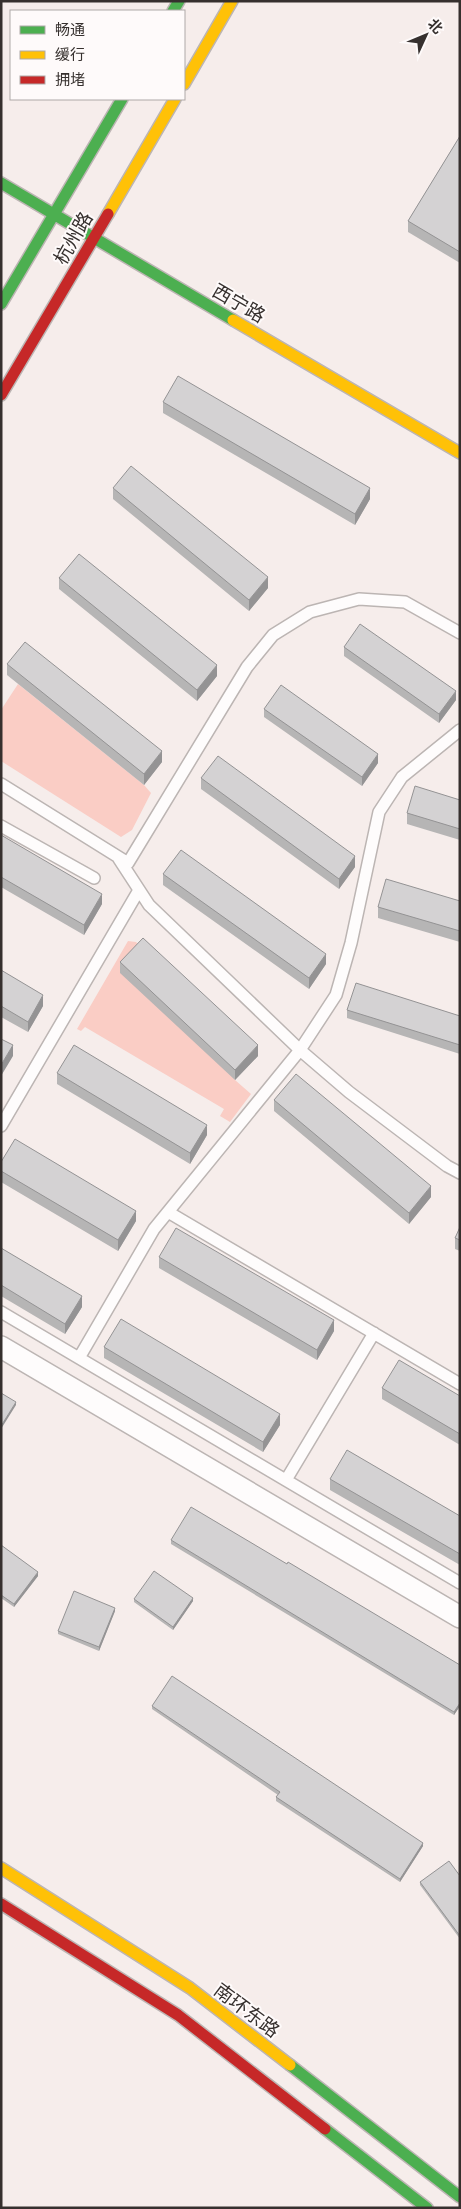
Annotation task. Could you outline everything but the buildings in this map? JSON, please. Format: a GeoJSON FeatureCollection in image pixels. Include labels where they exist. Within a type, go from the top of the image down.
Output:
{"type":"FeatureCollection","features":[{"type":"Feature","properties":{"kind":"main road"},"geometry":{"type":"LineString","coordinates":[[185,82],[232,1]]}},
{"type":"Feature","properties":{"kind":"main road","name":"杭州路"},"geometry":{"type":"LineString","coordinates":[[1,304],[121,100]]}},
{"type":"Feature","properties":{"kind":"main road","name":"杭州路"},"geometry":{"type":"LineString","coordinates":[[1,395],[174,100]]}},
{"type":"Feature","properties":{"kind":"main road","name":"西宁路"},"geometry":{"type":"LineString","coordinates":[[1,183],[460,453]]}},
{"type":"Feature","properties":{"kind":"main road","name":"南环东路"},"geometry":{"type":"LineString","coordinates":[[1,1868],[190,1988],[460,2197]]}},
{"type":"Feature","properties":{"kind":"main road"},"geometry":{"type":"LineString","coordinates":[[1,1904],[178,2015],[427,2208]]}},
{"type":"Feature","properties":{"kind":"street"},"geometry":{"type":"LineString","coordinates":[[1,1347],[460,1617]]}},
{"type":"Feature","properties":{"kind":"lane"},"geometry":{"type":"LineString","coordinates":[[1,784],[128,863],[247,667],[273,635],[310,612],[360,599],[405,602],[460,633]]}},
{"type":"Feature","properties":{"kind":"lane"},"geometry":{"type":"LineString","coordinates":[[79,1358],[154,1229],[300,1050],[336,994],[351,944],[367,858],[379,812],[402,777],[460,730]]}},
{"type":"Feature","properties":{"kind":"lane"},"geometry":{"type":"LineString","coordinates":[[1,826],[94,878]]}},
{"type":"Feature","properties":{"kind":"lane"},"geometry":{"type":"LineString","coordinates":[[116,856],[149,905],[300,1050],[349,1092],[447,1166],[460,1173]]}},
{"type":"Feature","properties":{"kind":"lane"},"geometry":{"type":"LineString","coordinates":[[1,1126],[139,890]]}},
{"type":"Feature","properties":{"kind":"lane"},"geometry":{"type":"LineString","coordinates":[[168,1212],[460,1384]]}},
{"type":"Feature","properties":{"kind":"lane"},"geometry":{"type":"LineString","coordinates":[[1,1312],[460,1583]]}},
{"type":"Feature","properties":{"kind":"lane"},"geometry":{"type":"LineString","coordinates":[[286,1480],[374,1333]]}},
{"type":"Feature","properties":{"kind":"shaded area"},"geometry":{"type":"Polygon","coordinates":[[[18,684],[144,785],[151,793],[132,830],[121,837],[1,761],[1,710],[18,684]]]}},
{"type":"Feature","properties":{"kind":"shaded area"},"geometry":{"type":"Polygon","coordinates":[[[128,941],[136,942],[143,949],[235,1080],[251,1094],[230,1122],[220,1116],[224,1109],[85,1027],[81,1031],[77,1029],[128,941]]]}},
{"type":"Feature","properties":{"kind":"traffic: fast"},"geometry":{"type":"LineString","coordinates":[[174,10],[179,1]]}},
{"type":"Feature","properties":{"kind":"traffic: fast"},"geometry":{"type":"LineString","coordinates":[[1,304],[121,100]]}},
{"type":"Feature","properties":{"kind":"traffic: fast"},"geometry":{"type":"LineString","coordinates":[[1,183],[233,320]]}},
{"type":"Feature","properties":{"kind":"traffic: fast"},"geometry":{"type":"LineString","coordinates":[[290,2065],[460,2197]]}},
{"type":"Feature","properties":{"kind":"traffic: fast"},"geometry":{"type":"LineString","coordinates":[[325,2129],[427,2208]]}},
{"type":"Feature","properties":{"kind":"traffic: slow"},"geometry":{"type":"LineString","coordinates":[[185,82],[232,1]]}},
{"type":"Feature","properties":{"kind":"traffic: slow"},"geometry":{"type":"LineString","coordinates":[[108,214],[174,100]]}},
{"type":"Feature","properties":{"kind":"traffic: slow"},"geometry":{"type":"LineString","coordinates":[[233,320],[460,453]]}},
{"type":"Feature","properties":{"kind":"traffic: slow"},"geometry":{"type":"LineString","coordinates":[[1,1868],[190,1988],[290,2065]]}},
{"type":"Feature","properties":{"kind":"traffic: jam"},"geometry":{"type":"LineString","coordinates":[[1,395],[108,214]]}},
{"type":"Feature","properties":{"kind":"traffic: jam"},"geometry":{"type":"LineString","coordinates":[[1,1904],[178,2015],[325,2129]]}}]}
